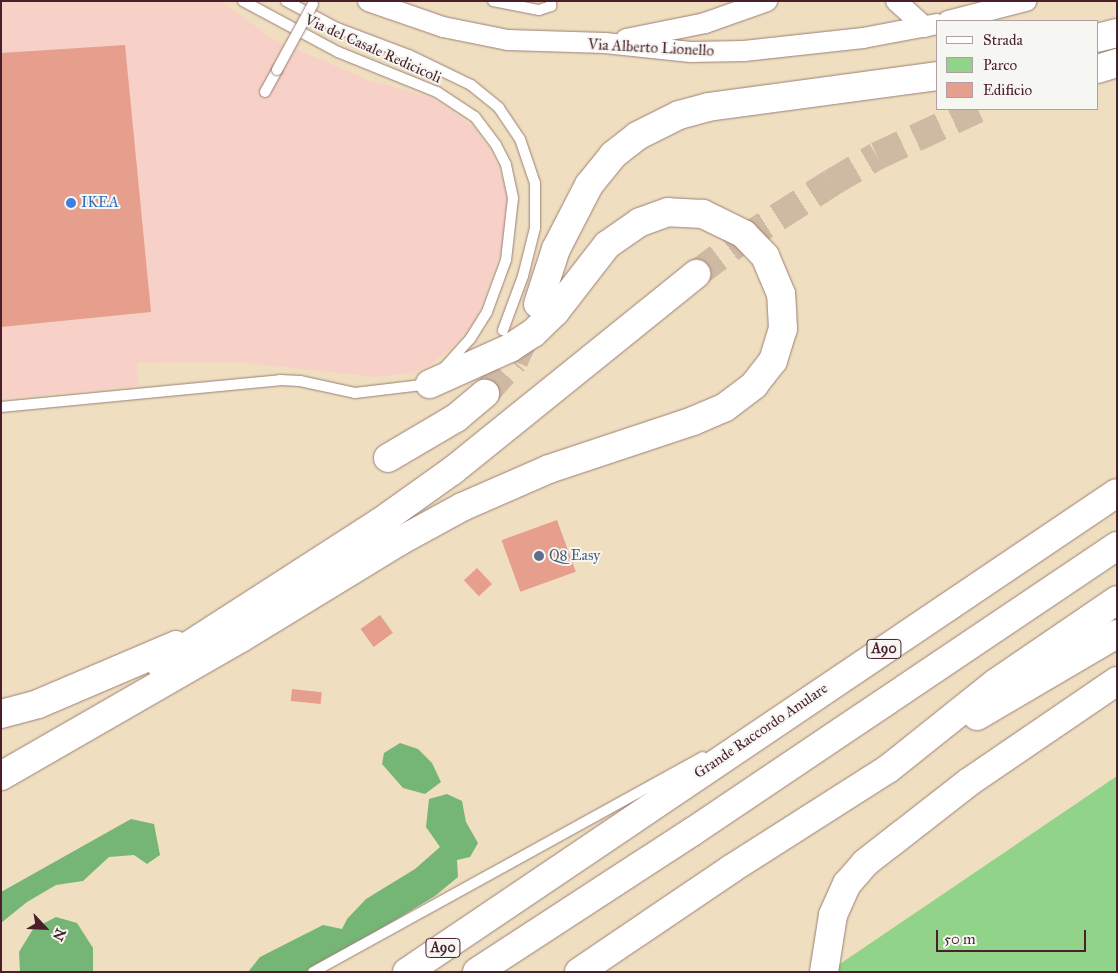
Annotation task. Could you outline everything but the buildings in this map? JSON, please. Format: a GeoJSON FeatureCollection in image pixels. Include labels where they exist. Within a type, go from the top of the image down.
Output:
{"type":"FeatureCollection","features":[{"type":"Feature","properties":{"kind":"highway"},"geometry":{"type":"LineString","coordinates":[[1098,38],[1117,33]]}},
{"type":"Feature","properties":{"kind":"highway"},"geometry":{"type":"LineString","coordinates":[[1098,69],[1117,63]]}},
{"type":"Feature","properties":{"kind":"highway"},"geometry":{"type":"LineString","coordinates":[[538,304],[556,249],[589,185],[613,154],[637,136],[679,115],[708,107],[936,76]]}},
{"type":"Feature","properties":{"kind":"highway"},"geometry":{"type":"LineString","coordinates":[[1,776],[241,638],[398,542],[478,499],[549,469],[694,421],[724,408],[754,386],[773,361],[783,329],[779,285],[766,256],[744,234],[703,214],[668,212],[640,222],[607,245],[555,312],[533,333],[510,348],[430,384]]}},
{"type":"Feature","properties":{"kind":"highway"},"geometry":{"type":"LineString","coordinates":[[1,768],[379,523],[452,471],[696,274]]}},
{"type":"Feature","properties":{"kind":"highway"},"geometry":{"type":"LineString","coordinates":[[388,458],[456,418],[485,394]]}},
{"type":"Feature","properties":{"kind":"highway","name":"Grande Raccordo Anulare"},"geometry":{"type":"LineString","coordinates":[[407,972],[651,805],[1117,493]]}},
{"type":"Feature","properties":{"kind":"highway","name":"A90"},"geometry":{"type":"LineString","coordinates":[[477,972],[692,832],[1117,546]]}},
{"type":"Feature","properties":{"kind":"highway"},"geometry":{"type":"LineString","coordinates":[[888,769],[998,682],[1117,600]]}},
{"type":"Feature","properties":{"kind":"highway"},"geometry":{"type":"LineString","coordinates":[[1,714],[38,704],[210,631]]}},
{"type":"Feature","properties":{"kind":"highway"},"geometry":{"type":"LineString","coordinates":[[579,972],[731,869],[888,769],[1117,634]]}},
{"type":"Feature","properties":{"kind":"highway"},"geometry":{"type":"LineString","coordinates":[[824,972],[833,915],[848,884],[865,863],[976,777],[1117,681]]}},
{"type":"Feature","properties":{"kind":"street","name":"Via Alberto Lionello"},"geometry":{"type":"LineString","coordinates":[[368,1],[472,34],[535,42],[604,43],[678,52],[733,52],[863,38],[931,25]]}},
{"type":"Feature","properties":{"kind":"street"},"geometry":{"type":"LineString","coordinates":[[604,43],[705,23],[767,1]]}},
{"type":"Feature","properties":{"kind":"street"},"geometry":{"type":"LineString","coordinates":[[896,1],[931,25]]}},
{"type":"Feature","properties":{"kind":"street"},"geometry":{"type":"LineString","coordinates":[[952,20],[1026,1]]}},
{"type":"Feature","properties":{"kind":"lane","name":"Via del Casale Redicicoli"},"geometry":{"type":"LineString","coordinates":[[243,1],[303,36],[415,82],[450,100],[482,124],[506,165],[514,209],[510,244],[501,277],[476,330],[430,384]]}},
{"type":"Feature","properties":{"kind":"lane"},"geometry":{"type":"LineString","coordinates":[[286,1],[337,28],[409,55],[471,86],[499,108],[520,139],[535,183],[535,228],[523,276],[503,330]]}},
{"type":"Feature","properties":{"kind":"lane"},"geometry":{"type":"LineString","coordinates":[[493,1],[539,10],[551,6],[551,1]]}},
{"type":"Feature","properties":{"kind":"lane"},"geometry":{"type":"LineString","coordinates":[[265,92],[314,2]]}},
{"type":"Feature","properties":{"kind":"lane"},"geometry":{"type":"LineString","coordinates":[[1,407],[280,380],[300,381],[355,393],[430,384]]}},
{"type":"Feature","properties":{"kind":"lane"},"geometry":{"type":"LineString","coordinates":[[314,972],[590,822],[843,677]]}},
{"type":"Feature","properties":{"kind":"shaded area"},"geometry":{"type":"Polygon","coordinates":[[[1,1],[220,1],[275,40],[369,80],[429,97],[451,110],[476,130],[496,160],[507,193],[507,234],[475,322],[457,343],[433,363],[413,373],[376,377],[237,362],[137,363],[138,386],[1,399],[1,1]]]}},
{"type":"Feature","properties":{"kind":"green space"},"geometry":{"type":"Polygon","coordinates":[[[400,743],[418,749],[432,763],[441,782],[425,794],[403,788],[382,764],[384,753],[400,743]]]}},
{"type":"Feature","properties":{"kind":"green space"},"geometry":{"type":"Polygon","coordinates":[[[1117,776],[1117,972],[828,972],[1117,776]]]}},
{"type":"Feature","properties":{"kind":"green space"},"geometry":{"type":"Polygon","coordinates":[[[447,794],[462,801],[466,822],[478,843],[470,857],[457,860],[458,877],[435,896],[309,972],[248,972],[260,957],[323,925],[342,929],[347,919],[366,899],[415,869],[440,847],[426,827],[429,799],[447,794]]]}},
{"type":"Feature","properties":{"kind":"green space"},"geometry":{"type":"Polygon","coordinates":[[[131,819],[154,824],[160,855],[147,864],[134,855],[109,857],[83,881],[56,885],[27,902],[1,923],[1,892],[131,819]]]}},
{"type":"Feature","properties":{"kind":"green space"},"geometry":{"type":"Polygon","coordinates":[[[56,917],[77,923],[93,948],[93,972],[20,972],[19,952],[33,929],[56,917]]]}},
{"type":"Feature","properties":{"kind":"tunnel"},"geometry":{"type":"LineString","coordinates":[[696,274],[742,240],[877,156],[976,110]]}},
{"type":"Feature","properties":{"kind":"tunnel"},"geometry":{"type":"LineString","coordinates":[[485,394],[514,361],[529,329]]}},
{"type":"Feature","properties":{"kind":"place","name":"IKEA"},"geometry":{"type":"Point","coordinates":[71,203]}},
{"type":"Feature","properties":{"kind":"place","name":"Q8 Easy"},"geometry":{"type":"Point","coordinates":[539,556]}}]}
